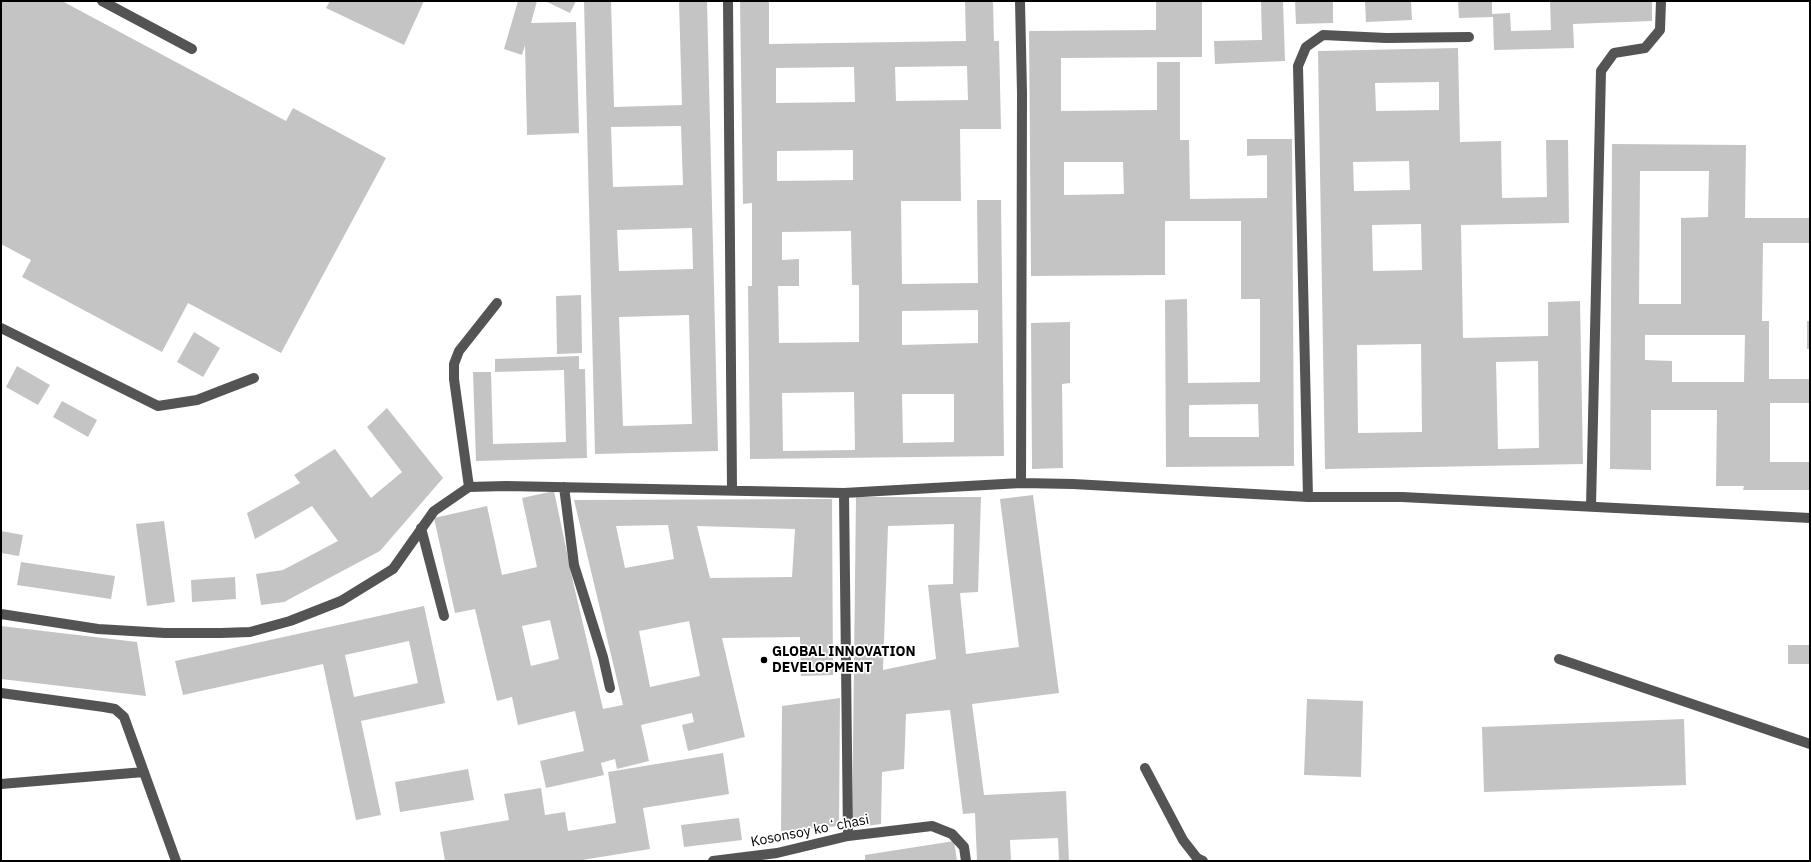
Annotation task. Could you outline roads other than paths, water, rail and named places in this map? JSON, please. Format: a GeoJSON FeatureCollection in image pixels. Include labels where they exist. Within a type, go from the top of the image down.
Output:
{"type":"FeatureCollection","features":[{"type":"Feature","properties":{"kind":"street"},"geometry":{"type":"LineString","coordinates":[[102,1],[192,49]]}},
{"type":"Feature","properties":{"kind":"street"},"geometry":{"type":"LineString","coordinates":[[728,1],[732,490]]}},
{"type":"Feature","properties":{"kind":"street"},"geometry":{"type":"LineString","coordinates":[[1020,1],[1022,93],[1021,483]]}},
{"type":"Feature","properties":{"kind":"street"},"geometry":{"type":"LineString","coordinates":[[1591,506],[1601,71],[1614,53],[1645,48],[1660,30],[1661,1]]}},
{"type":"Feature","properties":{"kind":"street"},"geometry":{"type":"LineString","coordinates":[[1308,497],[1298,66],[1306,48],[1323,34],[1386,38],[1469,37]]}},
{"type":"Feature","properties":{"kind":"street"},"geometry":{"type":"LineString","coordinates":[[469,487],[454,379],[454,364],[460,351],[497,303]]}},
{"type":"Feature","properties":{"kind":"street"},"geometry":{"type":"LineString","coordinates":[[1,328],[158,406],[197,400],[254,378]]}},
{"type":"Feature","properties":{"kind":"street"},"geometry":{"type":"LineString","coordinates":[[1,614],[98,629],[165,633],[250,632],[290,621],[341,601],[393,569],[421,528],[434,512],[469,487],[564,487],[844,493],[1021,483],[1073,484],[1308,497],[1402,497],[1810,518]]}},
{"type":"Feature","properties":{"kind":"street"},"geometry":{"type":"LineString","coordinates":[[564,487],[574,565],[603,657],[610,688]]}},
{"type":"Feature","properties":{"kind":"street"},"geometry":{"type":"LineString","coordinates":[[844,493],[848,836]]}},
{"type":"Feature","properties":{"kind":"street"},"geometry":{"type":"LineString","coordinates":[[421,528],[444,616]]}},
{"type":"Feature","properties":{"kind":"street"},"geometry":{"type":"LineString","coordinates":[[1559,659],[1810,744]]}},
{"type":"Feature","properties":{"kind":"street"},"geometry":{"type":"LineString","coordinates":[[1,693],[115,709],[124,717],[176,861]]}},
{"type":"Feature","properties":{"kind":"street"},"geometry":{"type":"LineString","coordinates":[[1145,768],[1183,840],[1197,858],[1203,861]]}},
{"type":"Feature","properties":{"kind":"street"},"geometry":{"type":"LineString","coordinates":[[1,784],[144,772]]}},
{"type":"Feature","properties":{"kind":"street","name":"Kosonsoy koʻchasi"},"geometry":{"type":"LineString","coordinates":[[713,861],[777,853],[848,836],[932,826],[952,834],[964,847],[966,861]]}},
{"type":"Feature","properties":{"kind":"place","name":"GLOBAL INNOVATION DEVELOPMENT"},"geometry":{"type":"Point","coordinates":[764,660]}}]}
